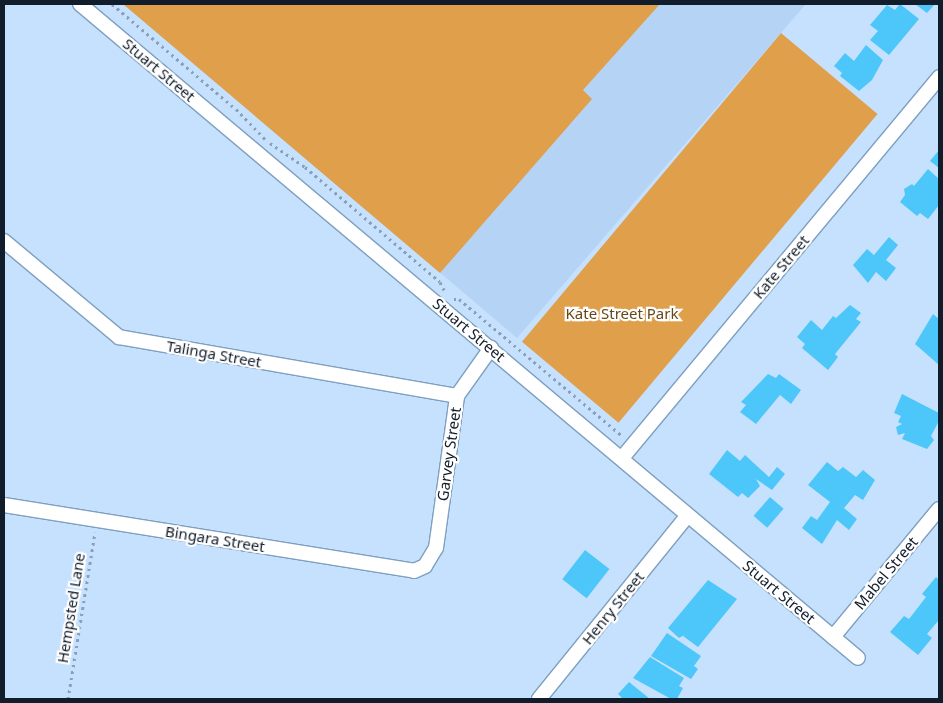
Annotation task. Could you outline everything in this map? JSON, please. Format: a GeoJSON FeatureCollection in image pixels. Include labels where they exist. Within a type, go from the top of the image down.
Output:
{"type":"FeatureCollection","features":[{"type":"Feature","properties":{"kind":"street","name":"Stuart Street"},"geometry":{"type":"LineString","coordinates":[[80,4],[858,658]]}},
{"type":"Feature","properties":{"kind":"street","name":"Kate Street"},"geometry":{"type":"LineString","coordinates":[[622,458],[939,77]]}},
{"type":"Feature","properties":{"kind":"street","name":"Talinga Street"},"geometry":{"type":"LineString","coordinates":[[4,241],[119,337],[457,396]]}},
{"type":"Feature","properties":{"kind":"street","name":"Garvey Street"},"geometry":{"type":"LineString","coordinates":[[424,566],[436,548],[457,396],[491,348]]}},
{"type":"Feature","properties":{"kind":"street","name":"Bingara Street"},"geometry":{"type":"LineString","coordinates":[[4,505],[393,569],[414,571],[424,566]]}},
{"type":"Feature","properties":{"kind":"street","name":"Mabel Street"},"geometry":{"type":"LineString","coordinates":[[833,637],[939,509]]}},
{"type":"Feature","properties":{"kind":"street","name":"Henry Street"},"geometry":{"type":"LineString","coordinates":[[539,699],[687,516]]}},
{"type":"Feature","properties":{"kind":"path"},"geometry":{"type":"LineString","coordinates":[[112,4],[236,110],[268,141],[305,167],[432,276],[455,300],[459,300],[621,435]]}},
{"type":"Feature","properties":{"kind":"path","name":"Hempsted Lane"},"geometry":{"type":"LineString","coordinates":[[68,699],[97,519]]}},
{"type":"Feature","properties":{"kind":"shaded area"},"geometry":{"type":"Polygon","coordinates":[[[123,4],[806,4],[517,338],[123,4]]]}},
{"type":"Feature","properties":{"kind":"green space"},"geometry":{"type":"Polygon","coordinates":[[[123,4],[660,4],[583,90],[592,99],[440,273],[123,4]]]}},
{"type":"Feature","properties":{"kind":"green space","name":"Kate Street Park"},"geometry":{"type":"Polygon","coordinates":[[[781,33],[878,114],[618,423],[522,342],[781,33]]]}},
{"type":"Feature","properties":{"kind":"building"},"geometry":{"type":"Polygon","coordinates":[[[900,4],[919,19],[889,55],[870,40],[878,31],[870,25],[887,5],[895,10],[900,4]]]}},
{"type":"Feature","properties":{"kind":"building"},"geometry":{"type":"Polygon","coordinates":[[[915,4],[935,4],[927,13],[915,4]]]}},
{"type":"Feature","properties":{"kind":"building"},"geometry":{"type":"Polygon","coordinates":[[[866,45],[883,60],[872,80],[859,91],[840,76],[842,73],[834,66],[845,53],[854,61],[866,45]]]}},
{"type":"Feature","properties":{"kind":"building"},"geometry":{"type":"Polygon","coordinates":[[[939,150],[939,168],[930,161],[939,150]]]}},
{"type":"Feature","properties":{"kind":"building"},"geometry":{"type":"Polygon","coordinates":[[[928,169],[939,179],[939,205],[928,219],[920,213],[917,216],[900,202],[905,195],[904,189],[912,184],[914,186],[928,169]]]}},
{"type":"Feature","properties":{"kind":"building"},"geometry":{"type":"Polygon","coordinates":[[[889,237],[898,245],[886,260],[896,268],[886,281],[876,272],[868,283],[853,265],[867,249],[874,255],[889,237]]]}},
{"type":"Feature","properties":{"kind":"building"},"geometry":{"type":"Polygon","coordinates":[[[850,305],[861,313],[856,319],[861,322],[835,354],[838,357],[828,370],[802,348],[805,344],[797,337],[811,320],[822,330],[833,316],[836,318],[850,305]]]}},
{"type":"Feature","properties":{"kind":"building"},"geometry":{"type":"Polygon","coordinates":[[[933,314],[939,319],[939,365],[915,344],[933,314]]]}},
{"type":"Feature","properties":{"kind":"building"},"geometry":{"type":"Polygon","coordinates":[[[768,374],[776,378],[779,374],[801,390],[791,404],[780,395],[756,424],[740,412],[746,405],[741,402],[768,374]]]}},
{"type":"Feature","properties":{"kind":"building"},"geometry":{"type":"Polygon","coordinates":[[[902,394],[939,413],[939,421],[931,436],[934,440],[927,449],[902,439],[905,433],[898,435],[896,427],[902,424],[898,422],[901,416],[894,413],[902,394]]]}},
{"type":"Feature","properties":{"kind":"building"},"geometry":{"type":"Polygon","coordinates":[[[727,450],[740,461],[745,455],[769,477],[777,467],[785,474],[772,490],[756,479],[760,486],[748,498],[742,493],[738,497],[709,474],[727,450]]]}},
{"type":"Feature","properties":{"kind":"building"},"geometry":{"type":"Polygon","coordinates":[[[827,462],[838,471],[843,467],[856,477],[863,470],[875,480],[863,500],[855,495],[844,508],[857,519],[849,530],[837,520],[822,544],[802,528],[811,516],[817,520],[830,502],[808,485],[827,462]]]}},
{"type":"Feature","properties":{"kind":"building"},"geometry":{"type":"Polygon","coordinates":[[[770,497],[784,509],[767,528],[754,516],[770,497]]]}},
{"type":"Feature","properties":{"kind":"building"},"geometry":{"type":"Polygon","coordinates":[[[585,550],[609,569],[587,598],[562,579],[585,550]]]}},
{"type":"Feature","properties":{"kind":"building"},"geometry":{"type":"Polygon","coordinates":[[[936,577],[939,580],[939,620],[927,634],[932,638],[918,655],[890,632],[904,616],[909,619],[926,597],[922,594],[936,577]]]}},
{"type":"Feature","properties":{"kind":"building"},"geometry":{"type":"Polygon","coordinates":[[[708,580],[737,599],[698,647],[683,636],[686,634],[679,638],[668,628],[708,580]]]}},
{"type":"Feature","properties":{"kind":"building"},"geometry":{"type":"Polygon","coordinates":[[[667,633],[701,656],[694,666],[698,669],[691,679],[651,656],[667,633]]]}},
{"type":"Feature","properties":{"kind":"building"},"geometry":{"type":"Polygon","coordinates":[[[650,657],[684,678],[679,686],[683,688],[677,699],[671,699],[633,678],[650,657]]]}},
{"type":"Feature","properties":{"kind":"building"},"geometry":{"type":"Polygon","coordinates":[[[629,682],[650,699],[623,699],[618,694],[629,682]]]}}]}
